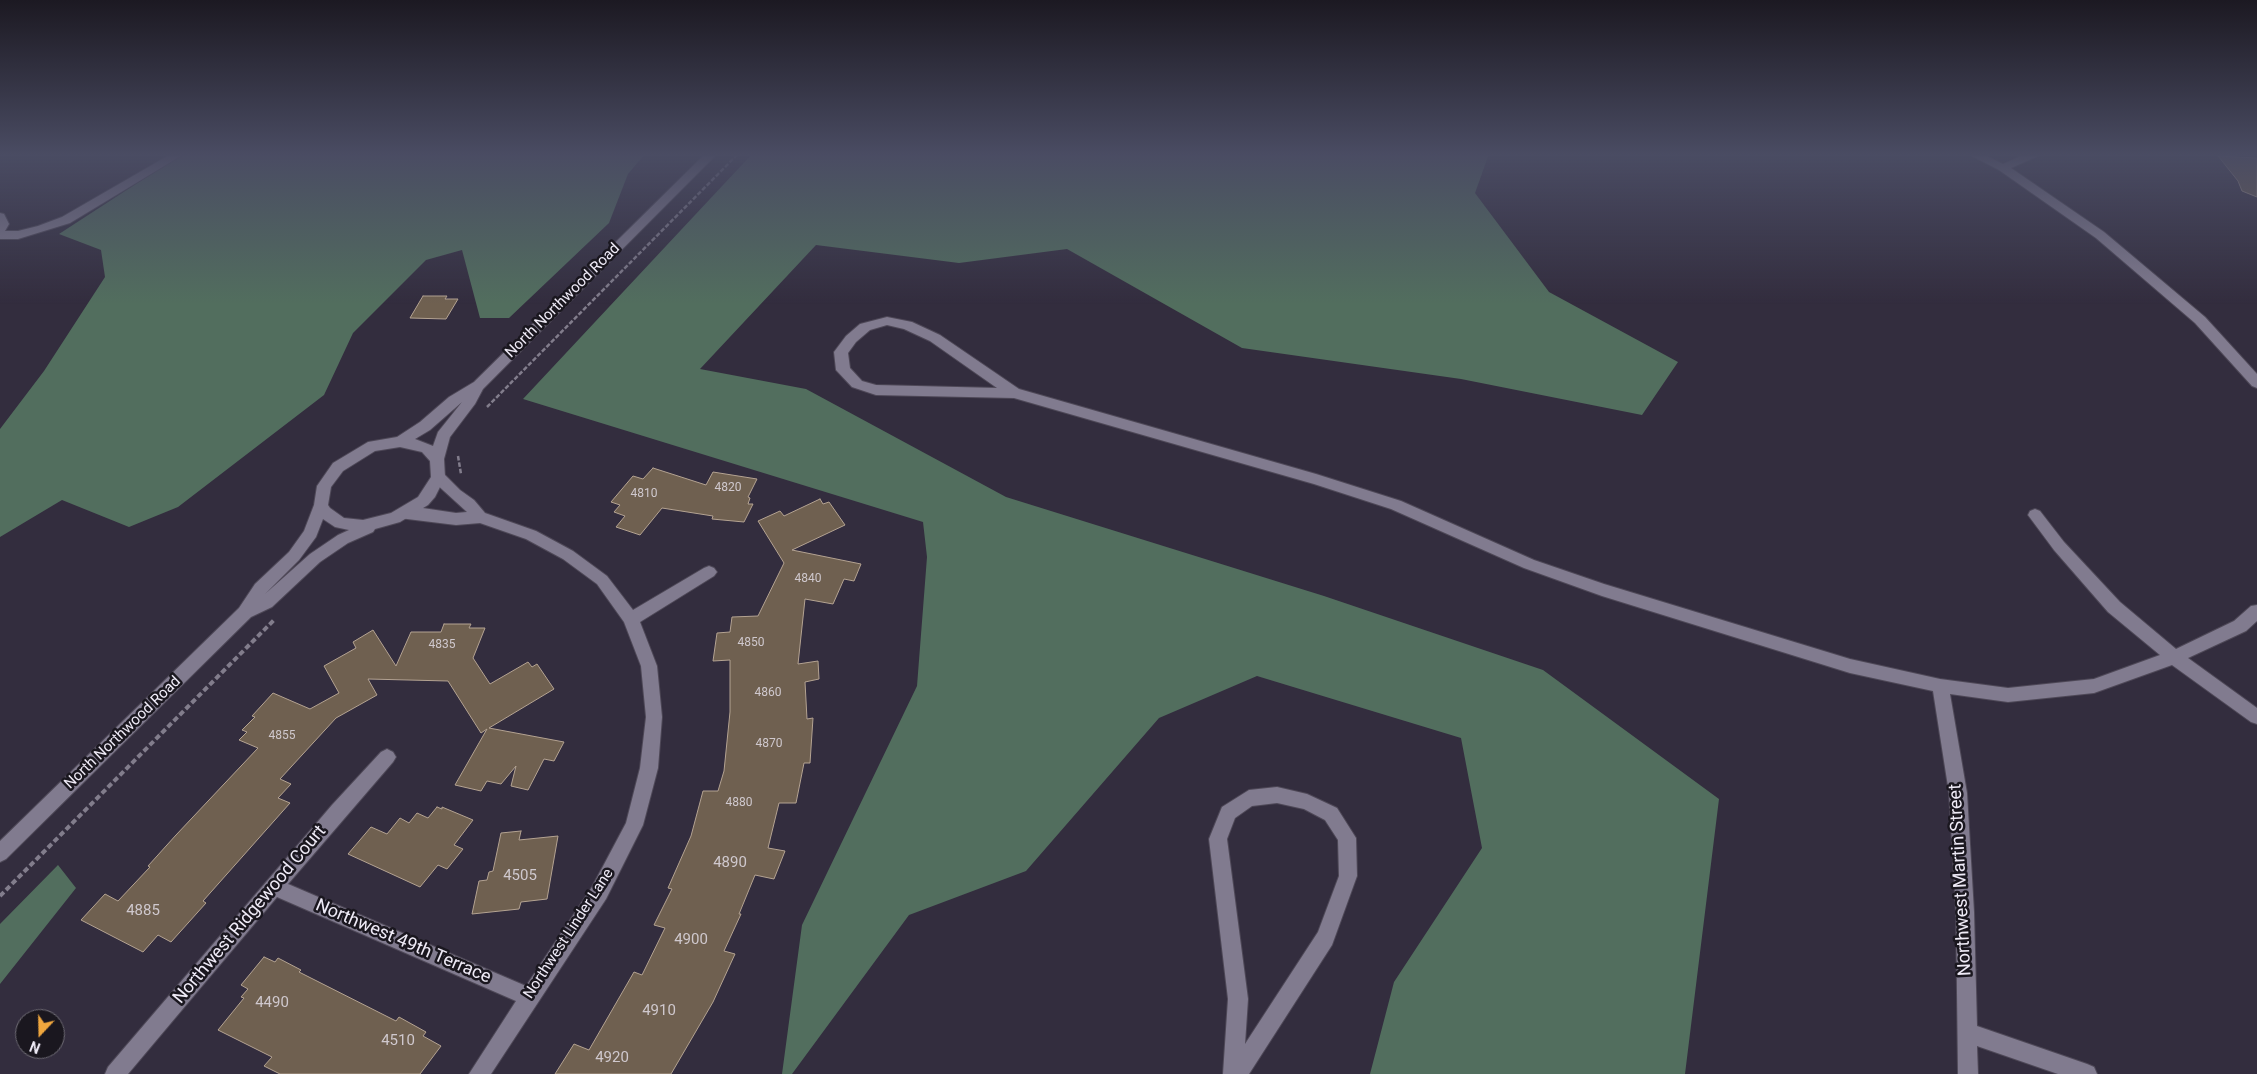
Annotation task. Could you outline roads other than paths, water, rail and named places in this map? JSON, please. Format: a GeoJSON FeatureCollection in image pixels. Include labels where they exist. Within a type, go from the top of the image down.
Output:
{"type":"FeatureCollection","features":[{"type":"Feature","properties":{"kind":"street"},"geometry":{"type":"LineString","coordinates":[[0,235],[18,235],[42,229],[66,220],[93,204]]}},
{"type":"Feature","properties":{"kind":"street","name":"North Northwood Road"},"geometry":{"type":"LineString","coordinates":[[400,442],[425,426],[454,400],[479,385],[661,204]]}},
{"type":"Feature","properties":{"kind":"street"},"geometry":{"type":"LineString","coordinates":[[2055,204],[2100,235],[2200,320],[2257,383]]}},
{"type":"Feature","properties":{"kind":"street"},"geometry":{"type":"LineString","coordinates":[[0,218],[3,224],[0,230]]}},
{"type":"Feature","properties":{"kind":"street"},"geometry":{"type":"LineString","coordinates":[[1014,393],[935,338],[907,325],[887,321],[865,327],[851,339],[842,352],[843,370],[857,384],[876,390],[1014,393],[1307,476],[1379,499],[1529,564],[1602,590],[1769,643],[1850,666],[1940,686],[2008,695],[2094,686],[2174,657],[2240,626],[2257,611]]}},
{"type":"Feature","properties":{"kind":"street","name":"North Northwood Road"},"geometry":{"type":"LineString","coordinates":[[437,459],[443,436],[470,401],[479,385]]}},
{"type":"Feature","properties":{"kind":"street"},"geometry":{"type":"LineString","coordinates":[[400,442],[419,445],[427,448],[437,459],[439,465],[438,477],[426,497],[404,514],[376,524],[351,526],[340,523],[325,512],[321,505],[324,486],[338,467],[360,452],[374,446],[400,442]]}},
{"type":"Feature","properties":{"kind":"street","name":"Northwest Linder Lane"},"geometry":{"type":"LineString","coordinates":[[438,477],[454,494],[470,504],[480,517]]}},
{"type":"Feature","properties":{"kind":"street","name":"North Northwood Road"},"geometry":{"type":"LineString","coordinates":[[0,853],[245,613],[260,588],[294,556],[311,533],[321,505]]}},
{"type":"Feature","properties":{"kind":"street","name":"Northwest Linder Lane"},"geometry":{"type":"LineString","coordinates":[[404,514],[416,513],[456,519],[480,517],[531,536],[568,556],[602,580],[631,619],[649,666],[654,717],[649,768],[634,825],[600,893],[480,1074]]}},
{"type":"Feature","properties":{"kind":"street"},"geometry":{"type":"LineString","coordinates":[[2035,515],[2059,546],[2114,606],[2174,657],[2257,718]]}},
{"type":"Feature","properties":{"kind":"street","name":"North Northwood Road"},"geometry":{"type":"LineString","coordinates":[[245,613],[266,602],[315,558],[343,539],[376,524]]}},
{"type":"Feature","properties":{"kind":"street"},"geometry":{"type":"LineString","coordinates":[[631,619],[710,572]]}},
{"type":"Feature","properties":{"kind":"street","name":"Northwest Martin Street"},"geometry":{"type":"LineString","coordinates":[[1940,686],[1958,793],[1965,912],[1968,1074]]}},
{"type":"Feature","properties":{"kind":"street","name":"Northwest Ridgewood Court"},"geometry":{"type":"LineString","coordinates":[[115,1074],[338,811],[387,757]]}},
{"type":"Feature","properties":{"kind":"street"},"geometry":{"type":"LineString","coordinates":[[1233,1074],[1238,999],[1218,839],[1228,813],[1249,798],[1277,795],[1307,802],[1331,814],[1347,838],[1348,876],[1325,938],[1237,1074]]}},
{"type":"Feature","properties":{"kind":"street","name":"Northwest 49th Terrace"},"geometry":{"type":"LineString","coordinates":[[275,887],[530,996]]}},
{"type":"Feature","properties":{"kind":"street"},"geometry":{"type":"LineString","coordinates":[[1967,1032],[2087,1074]]}}]}
